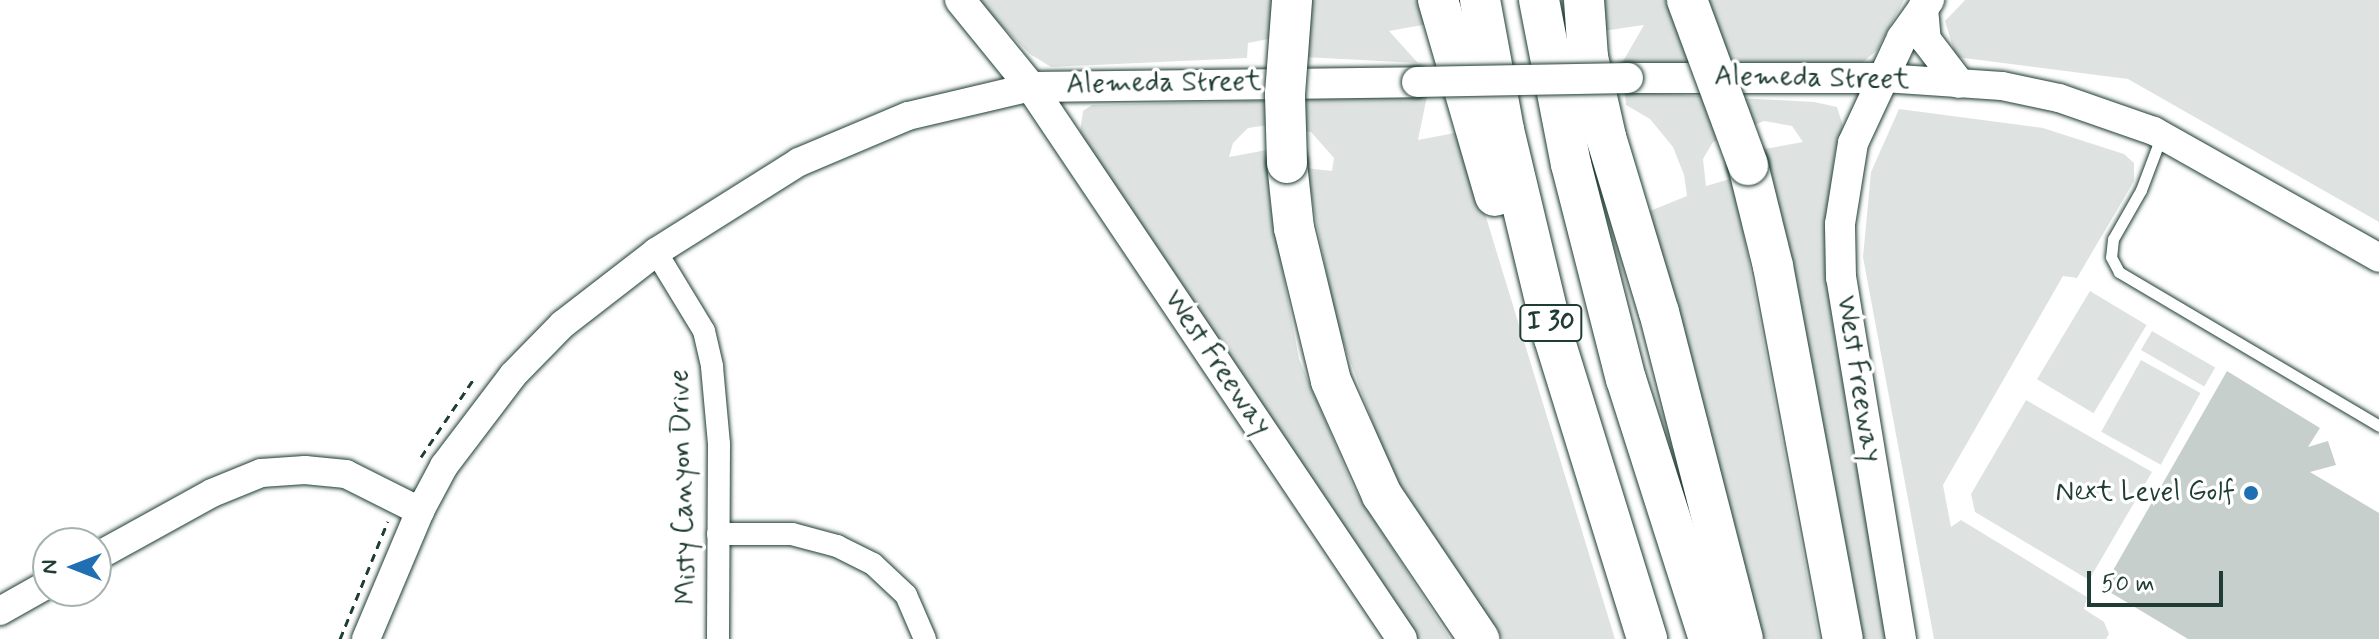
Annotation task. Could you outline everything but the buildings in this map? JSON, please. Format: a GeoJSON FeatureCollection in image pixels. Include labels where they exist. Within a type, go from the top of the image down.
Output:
{"type":"FeatureCollection","features":[{"type":"Feature","properties":{"kind":"highway"},"geometry":{"type":"LineString","coordinates":[[1292,0],[1285,94],[1287,163],[1294,228],[1331,381],[1382,495],[1479,639]]}},
{"type":"Feature","properties":{"kind":"highway"},"geometry":{"type":"LineString","coordinates":[[1438,0],[1551,380],[1572,403]]}},
{"type":"Feature","properties":{"kind":"highway","name":"I 30"},"geometry":{"type":"LineString","coordinates":[[1480,0],[1504,130],[1572,403],[1647,639]]}},
{"type":"Feature","properties":{"kind":"highway","name":"I 30"},"geometry":{"type":"LineString","coordinates":[[1539,0],[1571,164],[1626,379],[1709,639]]}},
{"type":"Feature","properties":{"kind":"highway"},"geometry":{"type":"LineString","coordinates":[[1584,0],[1588,57],[1606,137],[1659,312],[1743,639]]}},
{"type":"Feature","properties":{"kind":"highway"},"geometry":{"type":"LineString","coordinates":[[1687,0],[1748,165],[1773,266],[1843,639]]}},
{"type":"Feature","properties":{"kind":"main road","name":"West Freeway"},"geometry":{"type":"LineString","coordinates":[[960,0],[1031,87],[1402,639]]}},
{"type":"Feature","properties":{"kind":"main road","name":"West Freeway"},"geometry":{"type":"LineString","coordinates":[[1901,639],[1841,278],[1840,224],[1853,143],[1884,78],[1926,4]]}},
{"type":"Feature","properties":{"kind":"main road"},"geometry":{"type":"LineString","coordinates":[[1926,4],[1926,40],[1959,83]]}},
{"type":"Feature","properties":{"kind":"main road","name":"Alemeda Street"},"geometry":{"type":"LineString","coordinates":[[1031,87],[1628,78],[1884,78]]}},
{"type":"Feature","properties":{"kind":"street","name":"Alemeda Street"},"geometry":{"type":"LineString","coordinates":[[1884,78],[1959,83],[2059,98],[2162,135],[2379,258]]}},
{"type":"Feature","properties":{"kind":"street","name":"Alemeda Street"},"geometry":{"type":"LineString","coordinates":[[366,639],[420,511],[444,466],[513,375],[563,324],[656,252],[799,162],[908,116],[1031,87]]}},
{"type":"Feature","properties":{"kind":"street","name":"Misty Canyon Drive"},"geometry":{"type":"LineString","coordinates":[[656,252],[704,331],[712,367],[718,639]]}},
{"type":"Feature","properties":{"kind":"street"},"geometry":{"type":"LineString","coordinates":[[112,548],[212,493],[261,473],[305,470],[346,474],[420,511]]}},
{"type":"Feature","properties":{"kind":"street"},"geometry":{"type":"LineString","coordinates":[[718,534],[792,534],[837,546],[873,564],[906,595],[925,639]]}},
{"type":"Feature","properties":{"kind":"street"},"geometry":{"type":"LineString","coordinates":[[0,611],[32,593]]}},
{"type":"Feature","properties":{"kind":"lane"},"geometry":{"type":"LineString","coordinates":[[2162,135],[2141,190],[2113,239],[2111,257],[2119,272],[2379,426]]}},
{"type":"Feature","properties":{"kind":"shaded area"},"geometry":{"type":"Polygon","coordinates":[[[976,0],[1419,0],[1428,24],[1389,31],[1418,63],[1303,57],[1309,31],[1248,43],[1247,58],[1051,67],[1030,54],[976,0]]]}},
{"type":"Feature","properties":{"kind":"shaded area"},"geometry":{"type":"Polygon","coordinates":[[[1599,0],[1904,0],[1877,50],[1862,63],[1844,66],[1622,63],[1644,25],[1596,32],[1599,0]]]}},
{"type":"Feature","properties":{"kind":"shaded area"},"geometry":{"type":"Polygon","coordinates":[[[1965,0],[2379,0],[2379,222],[2128,79],[1956,57],[1945,21],[1965,0]]]}},
{"type":"Feature","properties":{"kind":"shaded area"},"geometry":{"type":"Polygon","coordinates":[[[1625,92],[1814,102],[1837,107],[1843,126],[1834,156],[1827,229],[1891,639],[1860,639],[1797,284],[1765,149],[1803,142],[1792,126],[1764,121],[1713,142],[1703,159],[1706,186],[1733,178],[1819,639],[1755,639],[1645,213],[1687,196],[1684,175],[1673,147],[1650,119],[1626,105],[1625,92]]]}},
{"type":"Feature","properties":{"kind":"shaded area"},"geometry":{"type":"Polygon","coordinates":[[[1427,96],[1418,140],[1460,132],[1615,639],[1503,639],[1390,470],[1336,322],[1306,168],[1332,171],[1334,158],[1311,132],[1268,125],[1248,128],[1233,143],[1229,157],[1267,150],[1270,204],[1299,359],[1354,489],[1450,639],[1416,639],[1079,139],[1083,111],[1092,105],[1427,96]]]}},
{"type":"Feature","properties":{"kind":"shaded area"},"geometry":{"type":"Polygon","coordinates":[[[1899,109],[2043,128],[2124,154],[2134,163],[2134,181],[2077,278],[2063,276],[1943,485],[1951,527],[1961,520],[2087,597],[2084,609],[2104,622],[2109,634],[2106,639],[1934,639],[1863,257],[1871,172],[1899,109]]]}},
{"type":"Feature","properties":{"kind":"shaded area"},"geometry":{"type":"Polygon","coordinates":[[[2090,291],[2147,325],[2094,413],[2037,379],[2090,291]]]}},
{"type":"Feature","properties":{"kind":"shaded area"},"geometry":{"type":"Polygon","coordinates":[[[2152,331],[2215,368],[2204,387],[2141,350],[2152,331]]]}},
{"type":"Feature","properties":{"kind":"shaded area"},"geometry":{"type":"Polygon","coordinates":[[[2141,360],[2200,393],[2161,465],[2101,432],[2141,360]]]}},
{"type":"Feature","properties":{"kind":"shaded area"},"geometry":{"type":"Polygon","coordinates":[[[2026,400],[2152,472],[2089,580],[1975,512],[1971,494],[2026,400]]]}},
{"type":"Feature","properties":{"kind":"place","name":"Next Level Golf"},"geometry":{"type":"Point","coordinates":[2251,493]}}]}
